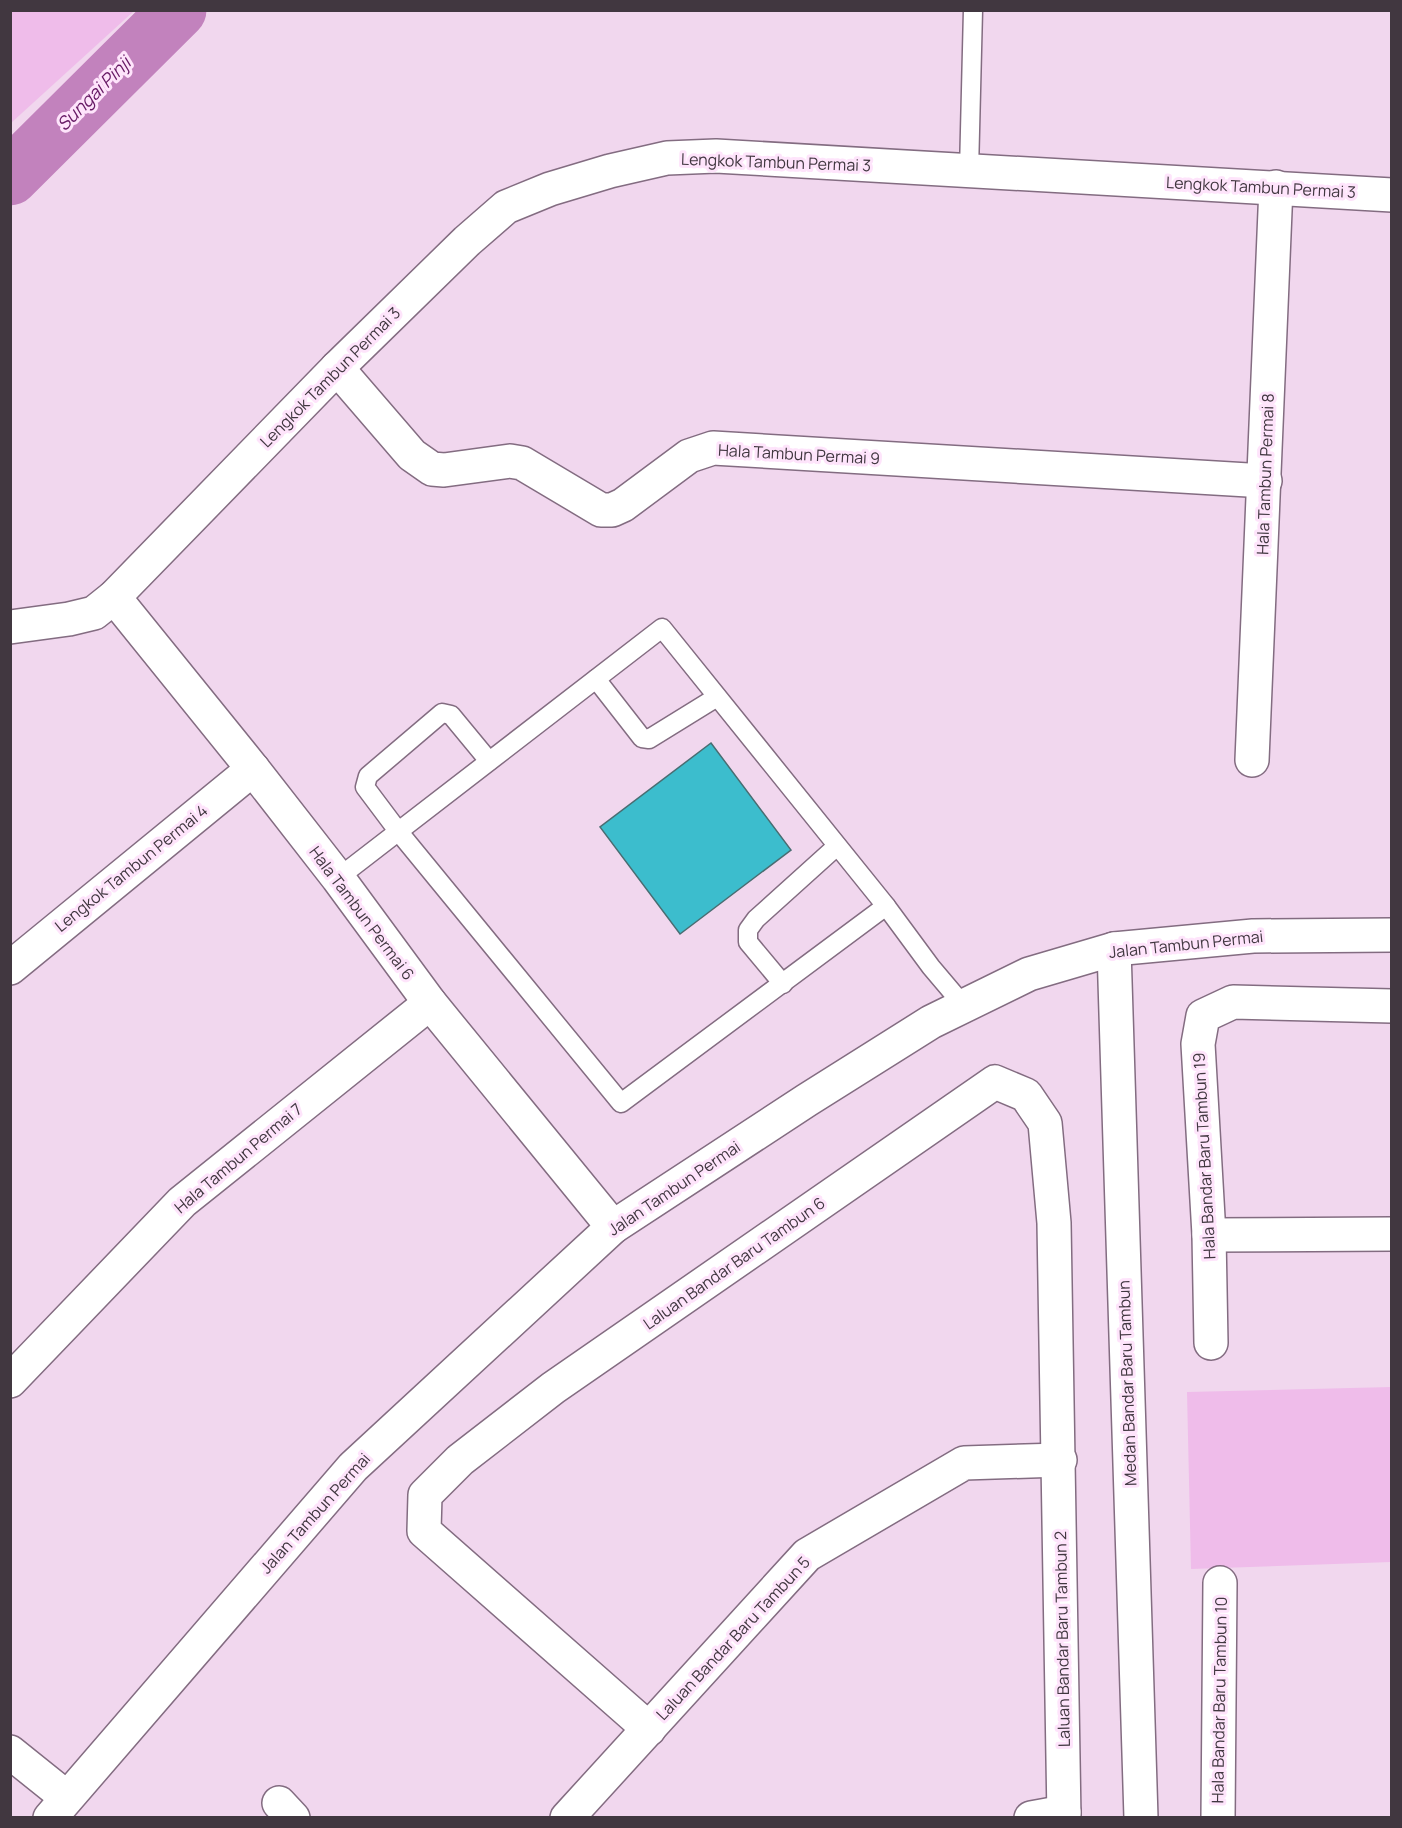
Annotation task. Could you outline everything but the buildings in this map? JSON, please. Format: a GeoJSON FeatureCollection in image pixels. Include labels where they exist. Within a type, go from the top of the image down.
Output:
{"type":"FeatureCollection","features":[{"type":"Feature","properties":{"kind":"street","name":"Lengkok Tambun Permai 3"},"geometry":{"type":"LineString","coordinates":[[10,627],[69,619],[94,613],[114,597],[337,368],[467,241],[506,207],[550,189],[622,168],[668,158],[716,156],[1392,195]]}},
{"type":"Feature","properties":{"kind":"street","name":"Hala Tambun Permai 8"},"geometry":{"type":"LineString","coordinates":[[1252,760],[1276,187]]}},
{"type":"Feature","properties":{"kind":"street","name":"Hala Tambun Permai 9"},"geometry":{"type":"LineString","coordinates":[[337,368],[412,455],[432,469],[444,470],[510,461],[522,463],[601,510],[612,510],[623,505],[690,456],[713,448],[1265,481]]}},
{"type":"Feature","properties":{"kind":"street","name":"Hala Tambun Permai 6"},"geometry":{"type":"LineString","coordinates":[[114,597],[338,878],[430,1003],[613,1227]]}},
{"type":"Feature","properties":{"kind":"street","name":"Lengkok Tambun Permai 4"},"geometry":{"type":"LineString","coordinates":[[13,959],[253,769]]}},
{"type":"Feature","properties":{"kind":"street","name":"Jalan Tambun Permai"},"geometry":{"type":"LineString","coordinates":[[58,1807],[353,1467],[613,1227],[931,1022],[1029,974],[1114,949],[1253,936],[1392,935]]}},
{"type":"Feature","properties":{"kind":"street","name":"Medan Bandar Baru Tambun"},"geometry":{"type":"LineString","coordinates":[[1114,949],[1141,1818]]}},
{"type":"Feature","properties":{"kind":"street","name":"Hala Bandar Baru Tambun 19"},"geometry":{"type":"LineString","coordinates":[[1211,1344],[1209,1235],[1198,1044],[1203,1016],[1233,1002],[1392,1006]]}},
{"type":"Feature","properties":{"kind":"street","name":"Hala Tambun Permai 7"},"geometry":{"type":"LineString","coordinates":[[10,1381],[182,1202],[430,1003]]}},
{"type":"Feature","properties":{"kind":"street","name":"Laluan Bandar Baru Tambun 6"},"geometry":{"type":"LineString","coordinates":[[649,1729],[424,1531],[426,1494],[460,1460],[553,1388],[995,1082],[1026,1095],[1045,1123],[1054,1223],[1060,1460]]}},
{"type":"Feature","properties":{"kind":"street"},"geometry":{"type":"LineString","coordinates":[[1209,1235],[1392,1234]]}},
{"type":"Feature","properties":{"kind":"street","name":"Laluan Bandar Baru Tambun 5"},"geometry":{"type":"LineString","coordinates":[[567,1818],[807,1555],[964,1462],[1060,1460]]}},
{"type":"Feature","properties":{"kind":"street","name":"Laluan Bandar Baru Tambun 2"},"geometry":{"type":"LineString","coordinates":[[1060,1460],[1064,1815]]}},
{"type":"Feature","properties":{"kind":"street","name":"Hala Bandar Baru Tambun 10"},"geometry":{"type":"LineString","coordinates":[[1218,1818],[1220,1583]]}},
{"type":"Feature","properties":{"kind":"street"},"geometry":{"type":"LineString","coordinates":[[10,1752],[58,1807]]}},
{"type":"Feature","properties":{"kind":"street"},"geometry":{"type":"LineString","coordinates":[[1031,1818],[1064,1815]]}},
{"type":"Feature","properties":{"kind":"lane"},"geometry":{"type":"LineString","coordinates":[[969,171],[973,10]]}},
{"type":"Feature","properties":{"kind":"lane"},"geometry":{"type":"LineString","coordinates":[[338,878],[662,628],[964,1006]]}},
{"type":"Feature","properties":{"kind":"lane"},"geometry":{"type":"LineString","coordinates":[[596,679],[642,738],[649,739],[717,697]]}},
{"type":"Feature","properties":{"kind":"lane"},"geometry":{"type":"LineString","coordinates":[[489,761],[451,715],[442,713],[368,776],[365,787],[398,831],[621,1103],[886,906]]}},
{"type":"Feature","properties":{"kind":"lane"},"geometry":{"type":"LineString","coordinates":[[783,984],[748,942],[748,930],[756,919],[837,846]]}},
{"type":"Feature","properties":{"kind":"shaded area"},"geometry":{"type":"Polygon","coordinates":[[[11,10],[134,10],[134,11],[11,123],[11,10]]]}},
{"type":"Feature","properties":{"kind":"shaded area"},"geometry":{"type":"Polygon","coordinates":[[[1391,1387],[1391,1562],[1191,1569],[1187,1392],[1391,1387]]]}},
{"type":"Feature","properties":{"kind":"waterway","name":"Sungai Pinji"},"geometry":{"type":"LineString","coordinates":[[10,177],[178,10]]}}]}
